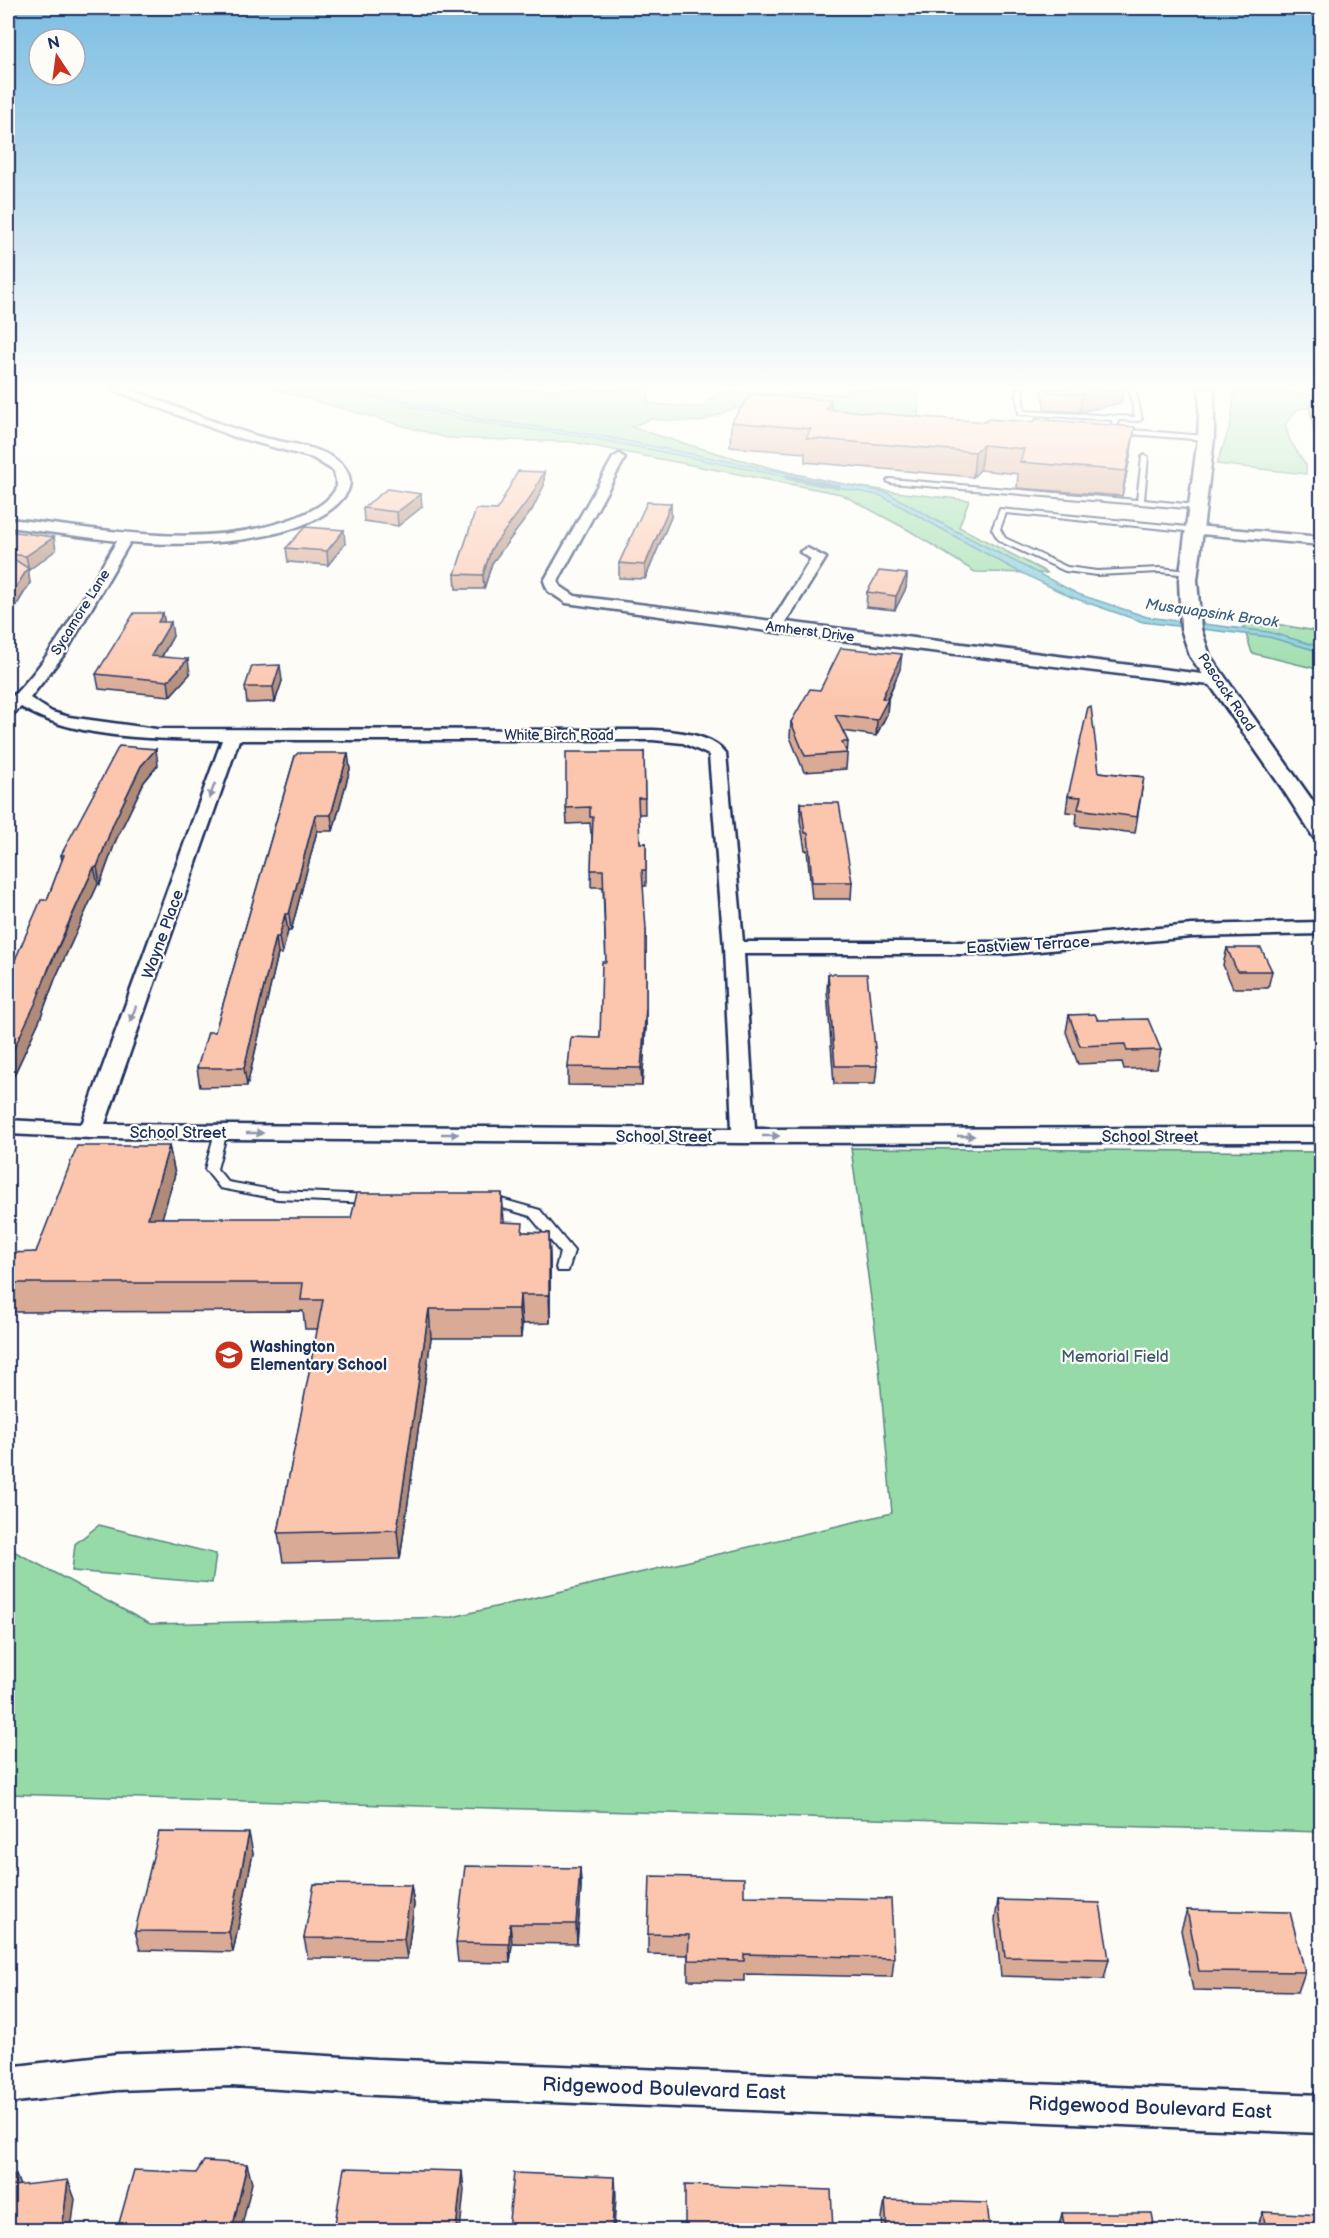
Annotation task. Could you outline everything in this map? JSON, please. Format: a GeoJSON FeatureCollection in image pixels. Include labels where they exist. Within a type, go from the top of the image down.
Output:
{"type":"FeatureCollection","features":[{"type":"Feature","properties":{"kind":"street"},"geometry":{"type":"LineString","coordinates":[[8,523],[155,541],[201,540],[276,528],[296,522],[326,507],[339,493]]}},
{"type":"Feature","properties":{"kind":"street","name":"Amherst Drive"},"geometry":{"type":"LineString","coordinates":[[599,493],[551,581],[553,588],[566,597],[584,603],[1218,681]]}},
{"type":"Feature","properties":{"kind":"street","name":"Pascack Road"},"geometry":{"type":"LineString","coordinates":[[1198,493],[1189,573],[1191,624],[1200,656],[1322,833]]}},
{"type":"Feature","properties":{"kind":"street"},"geometry":{"type":"LineString","coordinates":[[1195,530],[1322,541]]}},
{"type":"Feature","properties":{"kind":"street","name":"Sycamore Lane"},"geometry":{"type":"LineString","coordinates":[[14,704],[27,693],[77,621],[125,538]]}},
{"type":"Feature","properties":{"kind":"street"},"geometry":{"type":"LineString","coordinates":[[775,627],[819,558],[807,552]]}},
{"type":"Feature","properties":{"kind":"street","name":"White Birch Road"},"geometry":{"type":"LineString","coordinates":[[14,704],[89,727],[156,734],[232,736],[653,735],[689,739],[706,745],[717,753],[734,948],[744,1136]]}},
{"type":"Feature","properties":{"kind":"street","name":"Wayne Place"},"geometry":{"type":"LineString","coordinates":[[91,1131],[232,736]]}},
{"type":"Feature","properties":{"kind":"street","name":"Eastview Terrace"},"geometry":{"type":"LineString","coordinates":[[734,948],[1006,948],[1192,931],[1322,928]]}},
{"type":"Feature","properties":{"kind":"street","name":"School Street"},"geometry":{"type":"LineString","coordinates":[[8,1127],[91,1131],[744,1136],[1322,1136]]}},
{"type":"Feature","properties":{"kind":"street","name":"Ridgewood Boulevard East"},"geometry":{"type":"LineString","coordinates":[[8,2085],[117,2072],[231,2068],[376,2077],[1322,2114]]}},
{"type":"Feature","properties":{"kind":"lane"},"geometry":{"type":"LineString","coordinates":[[1038,493],[1196,507]]}},
{"type":"Feature","properties":{"kind":"lane"},"geometry":{"type":"LineString","coordinates":[[1140,502],[1141,493]]}},
{"type":"Feature","properties":{"kind":"lane"},"geometry":{"type":"LineString","coordinates":[[1189,573],[1160,570],[1097,573],[1065,568],[1002,539],[996,529],[1003,511],[1195,530]]}},
{"type":"Feature","properties":{"kind":"lane"},"geometry":{"type":"LineString","coordinates":[[221,1132],[211,1169],[224,1185],[278,1195],[387,1198]]}},
{"type":"Feature","properties":{"kind":"lane"},"geometry":{"type":"LineString","coordinates":[[469,1198],[481,1198],[535,1213],[567,1251],[564,1268]]}},
{"type":"Feature","properties":{"kind":"green space"},"geometry":{"type":"Polygon","coordinates":[[[838,493],[910,493],[969,500],[959,527],[1048,573],[975,572],[910,531],[838,493]]]}},
{"type":"Feature","properties":{"kind":"green space"},"geometry":{"type":"Polygon","coordinates":[[[1241,618],[1321,632],[1321,670],[1252,653],[1241,618]]]}},
{"type":"Feature","properties":{"kind":"green space","name":"Memorial Field"},"geometry":{"type":"Polygon","coordinates":[[[851,1148],[1321,1152],[1321,1832],[8,1794],[8,1548],[150,1624],[453,1617],[892,1513],[877,1344],[851,1148]]]}},
{"type":"Feature","properties":{"kind":"green space"},"geometry":{"type":"Polygon","coordinates":[[[99,1525],[216,1554],[212,1583],[72,1571],[75,1544],[99,1525]]]}},
{"type":"Feature","properties":{"kind":"water"},"geometry":{"type":"Polygon","coordinates":[[[869,493],[889,493],[948,527],[1078,594],[1147,617],[1269,632],[1321,647],[1321,652],[1269,637],[1143,622],[1071,597],[1012,568],[882,496],[869,493]]]}},
{"type":"Feature","properties":{"kind":"building"},"geometry":{"type":"Polygon","coordinates":[[[381,493],[421,494],[397,512],[363,508],[381,493]]]}},
{"type":"Feature","properties":{"kind":"building"},"geometry":{"type":"Polygon","coordinates":[[[506,493],[532,493],[491,549],[483,575],[455,574],[476,509],[497,510],[506,493]]]}},
{"type":"Feature","properties":{"kind":"building"},"geometry":{"type":"Polygon","coordinates":[[[647,502],[671,503],[645,565],[619,563],[647,502]]]}},
{"type":"Feature","properties":{"kind":"building"},"geometry":{"type":"Polygon","coordinates":[[[305,527],[344,530],[327,551],[286,548],[305,527]]]}},
{"type":"Feature","properties":{"kind":"building"},"geometry":{"type":"Polygon","coordinates":[[[8,531],[54,537],[26,556],[8,554],[8,531]]]}},
{"type":"Feature","properties":{"kind":"building"},"geometry":{"type":"Polygon","coordinates":[[[12,558],[28,568],[8,600],[8,565],[12,558]]]}},
{"type":"Feature","properties":{"kind":"building"},"geometry":{"type":"Polygon","coordinates":[[[879,571],[907,574],[896,596],[867,592],[879,571]]]}},
{"type":"Feature","properties":{"kind":"building"},"geometry":{"type":"Polygon","coordinates":[[[134,613],[163,613],[158,622],[171,622],[151,656],[188,659],[168,681],[96,674],[134,613]]]}},
{"type":"Feature","properties":{"kind":"building"},"geometry":{"type":"Polygon","coordinates":[[[841,648],[902,654],[882,698],[888,699],[877,720],[835,715],[848,742],[842,742],[847,753],[805,756],[791,722],[810,689],[820,690],[841,648]]]}},
{"type":"Feature","properties":{"kind":"building"},"geometry":{"type":"Polygon","coordinates":[[[280,665],[273,687],[245,687],[252,666],[280,665]]]}},
{"type":"Feature","properties":{"kind":"building"},"geometry":{"type":"Polygon","coordinates":[[[1088,707],[1091,707],[1099,772],[1144,777],[1137,817],[1078,809],[1081,797],[1068,796],[1088,707]]]}},
{"type":"Feature","properties":{"kind":"building"},"geometry":{"type":"Polygon","coordinates":[[[119,746],[156,749],[141,766],[113,824],[97,867],[94,867],[8,1061],[8,976],[41,900],[47,900],[64,855],[61,855],[119,746]]]}},
{"type":"Feature","properties":{"kind":"building"},"geometry":{"type":"Polygon","coordinates":[[[566,752],[644,752],[645,798],[638,798],[640,843],[646,843],[646,870],[642,870],[646,929],[646,1008],[641,1068],[568,1067],[571,1037],[600,1038],[602,962],[606,962],[603,870],[591,870],[593,817],[590,817],[590,807],[566,808],[566,752]]]}},
{"type":"Feature","properties":{"kind":"building"},"geometry":{"type":"Polygon","coordinates":[[[298,753],[348,753],[331,815],[315,815],[289,914],[285,914],[279,937],[276,937],[244,1068],[197,1068],[208,1032],[215,1032],[295,756],[298,753]]]}},
{"type":"Feature","properties":{"kind":"building"},"geometry":{"type":"Polygon","coordinates":[[[801,803],[839,803],[852,882],[812,882],[808,833],[805,833],[801,803]]]}},
{"type":"Feature","properties":{"kind":"building"},"geometry":{"type":"Polygon","coordinates":[[[1227,948],[1261,948],[1272,971],[1237,971],[1227,948]]]}},
{"type":"Feature","properties":{"kind":"building"},"geometry":{"type":"Polygon","coordinates":[[[828,974],[867,974],[877,1066],[835,1066],[828,974]]]}},
{"type":"Feature","properties":{"kind":"building"},"geometry":{"type":"Polygon","coordinates":[[[1095,1014],[1098,1020],[1148,1019],[1161,1050],[1127,1051],[1125,1044],[1080,1046],[1069,1015],[1095,1014]]]}},
{"type":"Feature","properties":{"kind":"building","name":"Washington Elementary School"},"geometry":{"type":"Polygon","coordinates":[[[77,1146],[169,1146],[148,1218],[351,1218],[357,1193],[502,1193],[501,1222],[523,1223],[522,1232],[549,1233],[549,1295],[520,1295],[519,1309],[429,1309],[397,1530],[278,1533],[323,1300],[301,1300],[303,1283],[8,1283],[9,1253],[36,1252],[77,1146]]]}},
{"type":"Feature","properties":{"kind":"building"},"geometry":{"type":"Polygon","coordinates":[[[159,1832],[249,1833],[229,1932],[135,1931],[159,1832]]]}},
{"type":"Feature","properties":{"kind":"building"},"geometry":{"type":"Polygon","coordinates":[[[465,1866],[580,1868],[576,1924],[510,1924],[509,1944],[456,1943],[465,1866]]]}},
{"type":"Feature","properties":{"kind":"building"},"geometry":{"type":"Polygon","coordinates":[[[650,1876],[744,1878],[744,1896],[891,1899],[894,1958],[744,1954],[744,1961],[688,1960],[689,1935],[648,1934],[650,1876]]]}},
{"type":"Feature","properties":{"kind":"building"},"geometry":{"type":"Polygon","coordinates":[[[314,1884],[411,1885],[404,1939],[304,1938],[314,1884]]]}},
{"type":"Feature","properties":{"kind":"building"},"geometry":{"type":"Polygon","coordinates":[[[998,1900],[1100,1903],[1109,1959],[1005,1957],[998,1900]]]}},
{"type":"Feature","properties":{"kind":"building"},"geometry":{"type":"Polygon","coordinates":[[[1187,1910],[1290,1912],[1305,1972],[1199,1971],[1187,1910]]]}},
{"type":"Feature","properties":{"kind":"building"},"geometry":{"type":"Polygon","coordinates":[[[204,2161],[247,2164],[232,2230],[117,2230],[134,2170],[196,2173],[204,2161]]]}},
{"type":"Feature","properties":{"kind":"building"},"geometry":{"type":"Polygon","coordinates":[[[344,2168],[462,2171],[456,2230],[334,2230],[344,2168]]]}},
{"type":"Feature","properties":{"kind":"building"},"geometry":{"type":"Polygon","coordinates":[[[514,2173],[615,2177],[612,2230],[508,2230],[514,2173]]]}},
{"type":"Feature","properties":{"kind":"building"},"geometry":{"type":"Polygon","coordinates":[[[16,2175],[14,2186],[68,2180],[62,2230],[8,2230],[8,2176],[16,2175]]]}},
{"type":"Feature","properties":{"kind":"building"},"geometry":{"type":"Polygon","coordinates":[[[685,2185],[831,2190],[833,2230],[685,2230],[685,2185]]]}},
{"type":"Feature","properties":{"kind":"building"},"geometry":{"type":"Polygon","coordinates":[[[885,2200],[987,2203],[990,2230],[887,2230],[885,2200]]]}},
{"type":"Feature","properties":{"kind":"building"},"geometry":{"type":"Polygon","coordinates":[[[1263,2212],[1322,2215],[1322,2230],[1266,2230],[1263,2212]]]}},
{"type":"Feature","properties":{"kind":"building"},"geometry":{"type":"Polygon","coordinates":[[[1062,2213],[1152,2213],[1155,2230],[1065,2230],[1062,2213]]]}},
{"type":"Feature","properties":{"kind":"place","name":"Washington Elementary School"},"geometry":{"type":"Point","coordinates":[229,1355]}},
{"type":"Feature","properties":{"kind":"water label","name":"Musquapsink Brook"},"geometry":{"type":"Point","coordinates":[1212,613]}}]}
